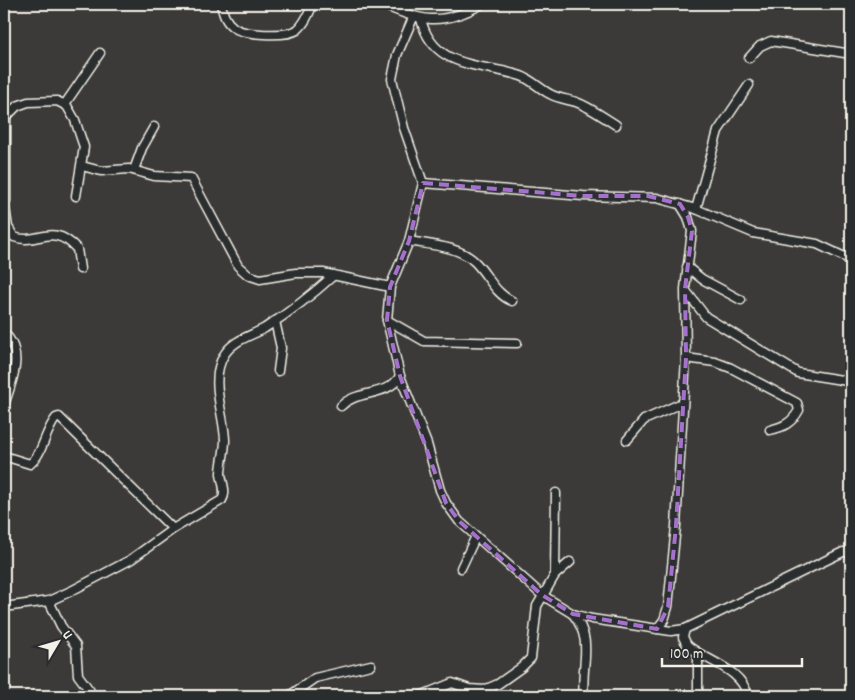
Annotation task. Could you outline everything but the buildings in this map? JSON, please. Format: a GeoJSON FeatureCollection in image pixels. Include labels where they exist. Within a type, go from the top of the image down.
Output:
{"type":"FeatureCollection","features":[{"type":"Feature","properties":{"kind":"street"},"geometry":{"type":"LineString","coordinates":[[221,4],[226,21],[235,29],[244,32],[274,34],[290,33],[298,29],[313,4]]}},
{"type":"Feature","properties":{"kind":"street"},"geometry":{"type":"LineString","coordinates":[[381,4],[417,18],[449,17],[482,4]]}},
{"type":"Feature","properties":{"kind":"street"},"geometry":{"type":"LineString","coordinates":[[417,18],[431,41],[446,56],[462,62],[521,76],[549,94],[588,107],[616,125]]}},
{"type":"Feature","properties":{"kind":"street"},"geometry":{"type":"LineString","coordinates":[[417,18],[396,55],[392,79],[404,128],[423,183],[409,241],[390,287],[387,320],[400,376],[427,444],[440,490],[446,503],[459,521],[542,595],[573,614],[592,619],[658,629],[685,629],[844,552],[851,552]]}},
{"type":"Feature","properties":{"kind":"street"},"geometry":{"type":"LineString","coordinates":[[749,58],[760,46],[771,41],[851,54]]}},
{"type":"Feature","properties":{"kind":"street"},"geometry":{"type":"LineString","coordinates":[[65,104],[100,53]]}},
{"type":"Feature","properties":{"kind":"street"},"geometry":{"type":"LineString","coordinates":[[696,209],[718,131],[749,85]]}},
{"type":"Feature","properties":{"kind":"street"},"geometry":{"type":"LineString","coordinates":[[76,196],[82,166],[83,143],[71,112],[65,104],[55,100],[32,101],[17,106],[8,114],[5,127],[5,201],[8,227],[14,237],[21,239],[50,234],[63,239],[77,249],[80,269]]}},
{"type":"Feature","properties":{"kind":"street"},"geometry":{"type":"LineString","coordinates":[[134,170],[142,148],[154,127]]}},
{"type":"Feature","properties":{"kind":"street"},"geometry":{"type":"LineString","coordinates":[[82,166],[101,171],[134,170],[154,176],[185,176],[193,180],[238,266],[248,275],[260,279],[296,273],[334,275],[390,287]]}},
{"type":"Feature","properties":{"kind":"street"},"geometry":{"type":"LineString","coordinates":[[423,183],[583,196],[648,196],[696,209],[753,233],[816,244],[851,260]]}},
{"type":"Feature","properties":{"kind":"street"},"geometry":{"type":"LineString","coordinates":[[658,629],[668,607],[676,526],[686,358],[684,289],[692,231],[688,217],[680,204]]}},
{"type":"Feature","properties":{"kind":"street"},"geometry":{"type":"LineString","coordinates":[[409,241],[465,254],[476,263],[502,296],[512,301]]}},
{"type":"Feature","properties":{"kind":"street"},"geometry":{"type":"LineString","coordinates":[[687,267],[702,279],[741,300]]}},
{"type":"Feature","properties":{"kind":"street"},"geometry":{"type":"LineString","coordinates":[[4,607],[49,601],[130,560],[173,529],[218,503],[224,497],[221,471],[225,442],[217,381],[218,368],[224,354],[232,346],[275,321],[301,303],[334,275]]}},
{"type":"Feature","properties":{"kind":"street"},"geometry":{"type":"LineString","coordinates":[[684,289],[696,307],[706,317],[798,373],[848,381]]}},
{"type":"Feature","properties":{"kind":"street"},"geometry":{"type":"LineString","coordinates":[[387,320],[424,341],[518,343]]}},
{"type":"Feature","properties":{"kind":"street"},"geometry":{"type":"LineString","coordinates":[[275,321],[281,348],[278,371]]}},
{"type":"Feature","properties":{"kind":"street"},"geometry":{"type":"LineString","coordinates":[[4,333],[13,345],[15,363],[4,405]]}},
{"type":"Feature","properties":{"kind":"street"},"geometry":{"type":"LineString","coordinates":[[686,358],[715,362],[731,368],[797,403],[799,410],[792,420],[782,427],[770,430]]}},
{"type":"Feature","properties":{"kind":"street"},"geometry":{"type":"LineString","coordinates":[[342,406],[346,402],[391,387],[400,376]]}},
{"type":"Feature","properties":{"kind":"street"},"geometry":{"type":"LineString","coordinates":[[627,440],[644,420],[682,402]]}},
{"type":"Feature","properties":{"kind":"street"},"geometry":{"type":"LineString","coordinates":[[4,456],[30,464],[36,458],[51,424],[59,417],[173,529]]}},
{"type":"Feature","properties":{"kind":"street"},"geometry":{"type":"LineString","coordinates":[[555,576],[556,493]]}},
{"type":"Feature","properties":{"kind":"street"},"geometry":{"type":"LineString","coordinates":[[462,568],[476,536]]}},
{"type":"Feature","properties":{"kind":"street"},"geometry":{"type":"LineString","coordinates":[[420,696],[452,683],[470,689],[484,690],[498,684],[522,667],[531,658],[538,606],[542,595],[555,576],[570,562]]}},
{"type":"Feature","properties":{"kind":"street"},"geometry":{"type":"LineString","coordinates":[[49,601],[61,626],[76,646],[78,675],[90,691]]}},
{"type":"Feature","properties":{"kind":"street"},"geometry":{"type":"LineString","coordinates":[[573,614],[580,623],[586,639],[584,696]]}},
{"type":"Feature","properties":{"kind":"street"},"geometry":{"type":"LineString","coordinates":[[685,629],[684,641],[698,654],[736,675],[744,685],[748,696]]}},
{"type":"Feature","properties":{"kind":"street"},"geometry":{"type":"LineString","coordinates":[[698,654],[698,696]]}},
{"type":"Feature","properties":{"kind":"street"},"geometry":{"type":"LineString","coordinates":[[289,696],[315,678],[372,664]]}},
{"type":"Feature","properties":{"kind":"highlighted area"},"geometry":{"type":"Polygon","coordinates":[[[423,183],[583,196],[648,196],[680,204],[688,217],[692,231],[685,289],[686,358],[676,526],[668,607],[657,629],[573,614],[542,595],[459,521],[446,503],[400,376],[387,320],[390,287],[409,241],[423,183]]]}}]}
